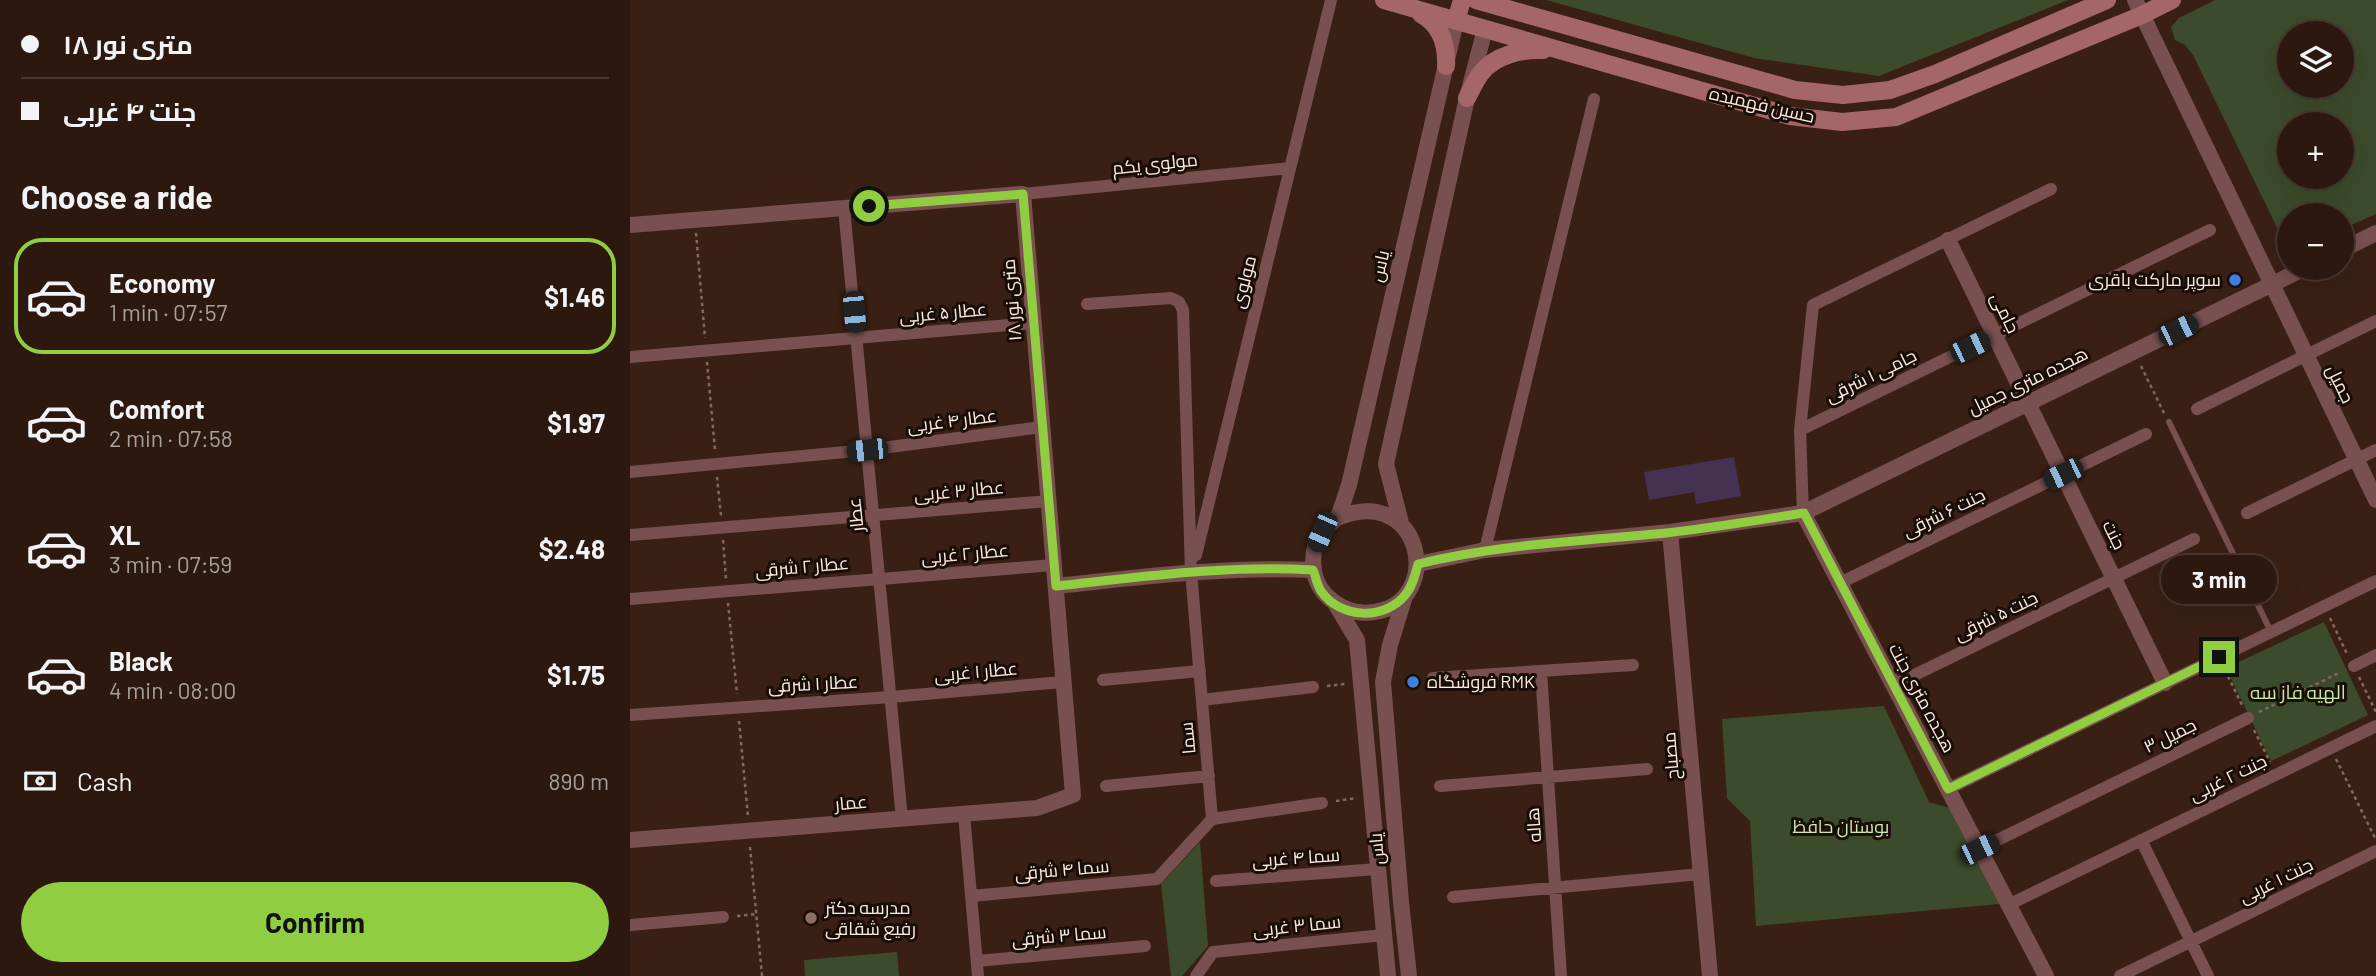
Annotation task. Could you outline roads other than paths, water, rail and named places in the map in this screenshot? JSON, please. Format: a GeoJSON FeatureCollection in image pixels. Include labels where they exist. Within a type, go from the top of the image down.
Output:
{"type":"FeatureCollection","features":[{"type":"Feature","properties":{"kind":"main road","name":"حسین فهمیده"},"geometry":{"type":"LineString","coordinates":[[1384,0],[1790,116],[1843,122],[1896,117],[2138,7],[2172,0]]}},
{"type":"Feature","properties":{"kind":"main road"},"geometry":{"type":"LineString","coordinates":[[1456,21],[1462,0]]}},
{"type":"Feature","properties":{"kind":"main road","name":"حسین فهمیده"},"geometry":{"type":"LineString","coordinates":[[1484,3],[1795,90],[1843,95],[1890,90],[1935,74],[2107,0]]}},
{"type":"Feature","properties":{"kind":"main road"},"geometry":{"type":"LineString","coordinates":[[1484,3],[1485,29]]}},
{"type":"Feature","properties":{"kind":"main road"},"geometry":{"type":"LineString","coordinates":[[1409,7],[1431,19],[1439,29],[1447,53],[1446,66]]}},
{"type":"Feature","properties":{"kind":"main road"},"geometry":{"type":"LineString","coordinates":[[1467,98],[1482,71],[1502,57],[1530,49],[1558,50]]}},
{"type":"Feature","properties":{"kind":"street","name":"مولوی"},"geometry":{"type":"LineString","coordinates":[[1191,572],[1331,0]]}},
{"type":"Feature","properties":{"kind":"street"},"geometry":{"type":"LineString","coordinates":[[2138,7],[2270,285]]}},
{"type":"Feature","properties":{"kind":"street","name":"یاس"},"geometry":{"type":"LineString","coordinates":[[1337,518],[1349,485],[1456,21]]}},
{"type":"Feature","properties":{"kind":"street"},"geometry":{"type":"LineString","coordinates":[[1401,523],[1386,514],[1370,510],[1353,511],[1337,518],[1322,532],[1314,550],[1313,570],[1321,590],[1336,605],[1360,614],[1384,611],[1405,596],[1414,581],[1418,564],[1413,542],[1401,523],[1386,464],[1467,98],[1485,29]]}},
{"type":"Feature","properties":{"kind":"street"},"geometry":{"type":"LineString","coordinates":[[1485,550],[1594,99]]}},
{"type":"Feature","properties":{"kind":"street","name":"مولوی یکم"},"geometry":{"type":"LineString","coordinates":[[1023,194],[1290,168]]}},
{"type":"Feature","properties":{"kind":"street"},"geometry":{"type":"LineString","coordinates":[[1418,564],[1485,550],[1670,532],[1804,513],[1800,430],[1813,305],[2051,189]]}},
{"type":"Feature","properties":{"kind":"street"},"geometry":{"type":"LineString","coordinates":[[630,225],[1023,194]]}},
{"type":"Feature","properties":{"kind":"street","name":"۱۸ متری نور"},"geometry":{"type":"LineString","coordinates":[[1023,194],[1073,795]]}},
{"type":"Feature","properties":{"kind":"street","name":"عطار"},"geometry":{"type":"LineString","coordinates":[[844,208],[902,819]]}},
{"type":"Feature","properties":{"kind":"street","name":"جامی ۱ شرقی"},"geometry":{"type":"LineString","coordinates":[[1800,430],[2210,230]]}},
{"type":"Feature","properties":{"kind":"street"},"geometry":{"type":"LineString","coordinates":[[2354,244],[2376,233]]}},
{"type":"Feature","properties":{"kind":"street","name":"جامی"},"geometry":{"type":"LineString","coordinates":[[1948,240],[2028,403]]}},
{"type":"Feature","properties":{"kind":"street","name":"هجده متری جمیل"},"geometry":{"type":"LineString","coordinates":[[1804,513],[2280,280]]}},
{"type":"Feature","properties":{"kind":"street","name":"جمیل"},"geometry":{"type":"LineString","coordinates":[[2270,285],[2376,500]]}},
{"type":"Feature","properties":{"kind":"street","name":"سما"},"geometry":{"type":"LineString","coordinates":[[1087,304],[1171,298],[1179,302],[1182,310],[1191,572],[1212,819]]}},
{"type":"Feature","properties":{"kind":"street"},"geometry":{"type":"LineString","coordinates":[[2197,409],[2376,321]]}},
{"type":"Feature","properties":{"kind":"street","name":"عطار ۵ غربی"},"geometry":{"type":"LineString","coordinates":[[630,357],[1034,323]]}},
{"type":"Feature","properties":{"kind":"street","name":"جنت"},"geometry":{"type":"LineString","coordinates":[[2028,403],[2165,683]]}},
{"type":"Feature","properties":{"kind":"street","name":"عطار ۴ غربی"},"geometry":{"type":"LineString","coordinates":[[630,472],[867,450],[1042,427]]}},
{"type":"Feature","properties":{"kind":"street","name":"جنت ۶ شرقی"},"geometry":{"type":"LineString","coordinates":[[1840,583],[2146,434]]}},
{"type":"Feature","properties":{"kind":"street"},"geometry":{"type":"LineString","coordinates":[[2247,513],[2376,450]]}},
{"type":"Feature","properties":{"kind":"street","name":"عطار ۳ غربی"},"geometry":{"type":"LineString","coordinates":[[630,535],[1049,501]]}},
{"type":"Feature","properties":{"kind":"street","name":"هجده متری جنت"},"geometry":{"type":"LineString","coordinates":[[1804,513],[2046,976]]}},
{"type":"Feature","properties":{"kind":"street","name":"مصباح"},"geometry":{"type":"LineString","coordinates":[[1670,532],[1710,976]]}},
{"type":"Feature","properties":{"kind":"street","name":"جنت ۵ شرقی"},"geometry":{"type":"LineString","coordinates":[[1894,685],[2194,539]]}},
{"type":"Feature","properties":{"kind":"street","name":"عطار ۲ غربی"},"geometry":{"type":"LineString","coordinates":[[879,579],[1054,565]]}},
{"type":"Feature","properties":{"kind":"street"},"geometry":{"type":"LineString","coordinates":[[1056,586],[1191,572],[1279,568],[1313,570]]}},
{"type":"Feature","properties":{"kind":"street","name":"عطار ۲ شرقی"},"geometry":{"type":"LineString","coordinates":[[630,599],[879,579]]}},
{"type":"Feature","properties":{"kind":"street"},"geometry":{"type":"LineString","coordinates":[[1948,789],[2376,581]]}},
{"type":"Feature","properties":{"kind":"street","name":"یاس"},"geometry":{"type":"LineString","coordinates":[[1405,596],[1382,682],[1409,976]]}},
{"type":"Feature","properties":{"kind":"street","name":"یاس"},"geometry":{"type":"LineString","coordinates":[[1336,605],[1357,640],[1388,976]]}},
{"type":"Feature","properties":{"kind":"street"},"geometry":{"type":"LineString","coordinates":[[2354,666],[2376,655]]}},
{"type":"Feature","properties":{"kind":"street"},"geometry":{"type":"LineString","coordinates":[[1433,678],[1633,665]]}},
{"type":"Feature","properties":{"kind":"street"},"geometry":{"type":"LineString","coordinates":[[1103,680],[1200,671]]}},
{"type":"Feature","properties":{"kind":"street","name":"هاله"},"geometry":{"type":"LineString","coordinates":[[1541,671],[1561,976]]}},
{"type":"Feature","properties":{"kind":"street","name":"عطار ۱ غربی"},"geometry":{"type":"LineString","coordinates":[[891,697],[1063,682]]}},
{"type":"Feature","properties":{"kind":"street"},"geometry":{"type":"LineString","coordinates":[[1202,700],[1313,687]]}},
{"type":"Feature","properties":{"kind":"street","name":"عطار ۱ شرقی"},"geometry":{"type":"LineString","coordinates":[[630,715],[891,697]]}},
{"type":"Feature","properties":{"kind":"street","name":"جمیل ۳"},"geometry":{"type":"LineString","coordinates":[[1979,849],[2248,718]]}},
{"type":"Feature","properties":{"kind":"street","name":"جنت ۲ غربی"},"geometry":{"type":"LineString","coordinates":[[2008,905],[2376,726]]}},
{"type":"Feature","properties":{"kind":"street"},"geometry":{"type":"LineString","coordinates":[[1440,786],[1647,769]]}},
{"type":"Feature","properties":{"kind":"street"},"geometry":{"type":"LineString","coordinates":[[1106,786],[1209,776]]}},
{"type":"Feature","properties":{"kind":"street","name":"عمار"},"geometry":{"type":"LineString","coordinates":[[630,840],[1037,808],[1073,795]]}},
{"type":"Feature","properties":{"kind":"street"},"geometry":{"type":"LineString","coordinates":[[1212,819],[1322,803]]}},
{"type":"Feature","properties":{"kind":"street"},"geometry":{"type":"LineString","coordinates":[[964,814],[978,976]]}},
{"type":"Feature","properties":{"kind":"street","name":"سما ۴ شرقی"},"geometry":{"type":"LineString","coordinates":[[971,896],[1157,880],[1212,819]]}},
{"type":"Feature","properties":{"kind":"street"},"geometry":{"type":"LineString","coordinates":[[2141,840],[2208,976]]}},
{"type":"Feature","properties":{"kind":"street","name":"جنت ۱ غربی"},"geometry":{"type":"LineString","coordinates":[[2120,976],[2376,851]]}},
{"type":"Feature","properties":{"kind":"street","name":"سما ۴ غربی"},"geometry":{"type":"LineString","coordinates":[[1216,881],[1378,869]]}},
{"type":"Feature","properties":{"kind":"street"},"geometry":{"type":"LineString","coordinates":[[1453,897],[1701,874]]}},
{"type":"Feature","properties":{"kind":"street"},"geometry":{"type":"LineString","coordinates":[[630,925],[723,917]]}},
{"type":"Feature","properties":{"kind":"street","name":"سما ۳ غربی"},"geometry":{"type":"LineString","coordinates":[[1196,976],[1213,952],[1384,935]]}},
{"type":"Feature","properties":{"kind":"street","name":"سما ۳ شرقی"},"geometry":{"type":"LineString","coordinates":[[977,961],[1145,946]]}},
{"type":"Feature","properties":{"kind":"lane"},"geometry":{"type":"LineString","coordinates":[[2169,422],[2271,632]]}},
{"type":"Feature","properties":{"kind":"place","name":"سوپر مارکت باقری"},"geometry":{"type":"Point","coordinates":[2235,280]}},
{"type":"Feature","properties":{"kind":"place","name":"فروشگاه RMK"},"geometry":{"type":"Point","coordinates":[1413,682]}},
{"type":"Feature","properties":{"kind":"place","name":"مدرسه دکتر رفیع شقاقی"},"geometry":{"type":"Point","coordinates":[811,918]}},
{"type":"Feature","properties":{"kind":"district","name":"الهیه فاز سه"},"geometry":{"type":"Point","coordinates":[2298,692]}},
{"type":"Feature","properties":{"kind":"park label","name":"بوستان حافظ"},"geometry":{"type":"Point","coordinates":[1841,827]}}]}
